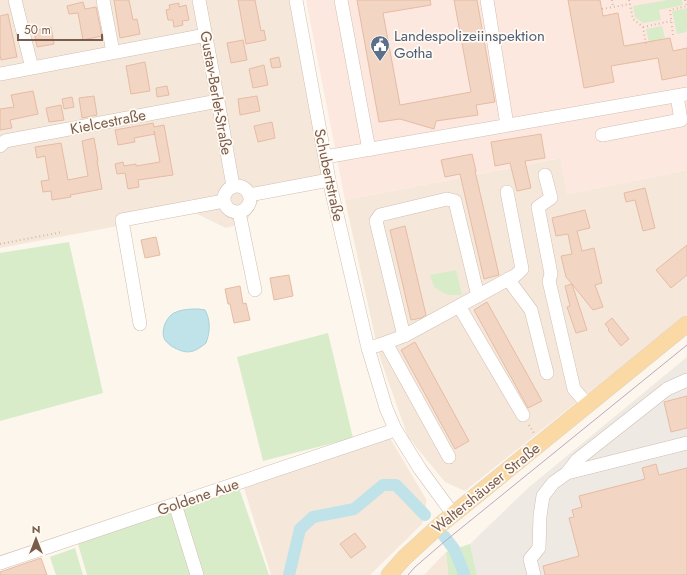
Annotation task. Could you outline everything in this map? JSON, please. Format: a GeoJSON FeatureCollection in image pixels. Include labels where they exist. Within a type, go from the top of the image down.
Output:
{"type":"FeatureCollection","features":[{"type":"Feature","properties":{"kind":"main road","name":"Waltershäuser Straße"},"geometry":{"type":"LineString","coordinates":[[389,575],[404,558],[440,524],[687,324]]}},
{"type":"Feature","properties":{"kind":"street"},"geometry":{"type":"LineString","coordinates":[[15,0],[32,68]]}},
{"type":"Feature","properties":{"kind":"street"},"geometry":{"type":"LineString","coordinates":[[103,0],[113,52]]}},
{"type":"Feature","properties":{"kind":"street","name":"Gustav-Berlet-Straße"},"geometry":{"type":"LineString","coordinates":[[199,0],[233,186]]}},
{"type":"Feature","properties":{"kind":"street","name":"Schubertstraße"},"geometry":{"type":"LineString","coordinates":[[296,0],[329,180],[368,348],[386,408],[395,429],[420,469],[453,514]]}},
{"type":"Feature","properties":{"kind":"street"},"geometry":{"type":"LineString","coordinates":[[341,0],[369,150]]}},
{"type":"Feature","properties":{"kind":"street"},"geometry":{"type":"LineString","coordinates":[[487,0],[507,126]]}},
{"type":"Feature","properties":{"kind":"street"},"geometry":{"type":"LineString","coordinates":[[0,74],[206,35]]}},
{"type":"Feature","properties":{"kind":"street"},"geometry":{"type":"LineString","coordinates":[[325,157],[682,95],[681,120],[602,135]]}},
{"type":"Feature","properties":{"kind":"street","name":"Kielcestraße"},"geometry":{"type":"LineString","coordinates":[[0,146],[5,141],[218,101]]}},
{"type":"Feature","properties":{"kind":"street"},"geometry":{"type":"LineString","coordinates":[[545,175],[551,198],[538,207],[551,274],[549,281],[574,389],[588,405]]}},
{"type":"Feature","properties":{"kind":"street"},"geometry":{"type":"LineString","coordinates":[[249,195],[329,180]]}},
{"type":"Feature","properties":{"kind":"street"},"geometry":{"type":"LineString","coordinates":[[233,186],[245,188],[249,195],[250,199],[247,207],[239,212],[231,210],[227,207],[224,201],[226,191],[233,186]]}},
{"type":"Feature","properties":{"kind":"street"},"geometry":{"type":"LineString","coordinates":[[368,348],[404,336],[516,275],[522,269],[507,192]]}},
{"type":"Feature","properties":{"kind":"street"},"geometry":{"type":"LineString","coordinates":[[404,336],[376,221],[380,215],[447,199],[455,201],[478,296]]}},
{"type":"Feature","properties":{"kind":"street"},"geometry":{"type":"LineString","coordinates":[[140,324],[122,220],[224,201]]}},
{"type":"Feature","properties":{"kind":"street"},"geometry":{"type":"LineString","coordinates":[[239,212],[255,290]]}},
{"type":"Feature","properties":{"kind":"street"},"geometry":{"type":"LineString","coordinates":[[508,279],[531,310],[547,373]]}},
{"type":"Feature","properties":{"kind":"street"},"geometry":{"type":"LineString","coordinates":[[459,306],[523,415]]}},
{"type":"Feature","properties":{"kind":"street"},"geometry":{"type":"LineString","coordinates":[[386,343],[449,457]]}},
{"type":"Feature","properties":{"kind":"street"},"geometry":{"type":"LineString","coordinates":[[534,575],[530,560],[539,548],[540,516],[544,496],[553,483],[567,473],[577,460],[667,389],[687,380]]}},
{"type":"Feature","properties":{"kind":"street","name":"Goldene Aue"},"geometry":{"type":"LineString","coordinates":[[0,563],[395,429]]}},
{"type":"Feature","properties":{"kind":"street"},"geometry":{"type":"LineString","coordinates":[[567,473],[687,442]]}},
{"type":"Feature","properties":{"kind":"street"},"geometry":{"type":"LineString","coordinates":[[175,504],[197,575]]}},
{"type":"Feature","properties":{"kind":"path"},"geometry":{"type":"LineString","coordinates":[[612,0],[613,7]]}},
{"type":"Feature","properties":{"kind":"path"},"geometry":{"type":"LineString","coordinates":[[629,0],[633,19],[643,27],[646,44]]}},
{"type":"Feature","properties":{"kind":"path"},"geometry":{"type":"LineString","coordinates":[[673,35],[670,10],[687,6],[685,0]]}},
{"type":"Feature","properties":{"kind":"path"},"geometry":{"type":"LineString","coordinates":[[602,9],[630,4]]}},
{"type":"Feature","properties":{"kind":"path"},"geometry":{"type":"LineString","coordinates":[[643,27],[671,21]]}},
{"type":"Feature","properties":{"kind":"path"},"geometry":{"type":"LineString","coordinates":[[0,244],[62,232]]}},
{"type":"Feature","properties":{"kind":"path"},"geometry":{"type":"LineString","coordinates":[[523,415],[540,443]]}},
{"type":"Feature","properties":{"kind":"shaded area"},"geometry":{"type":"Polygon","coordinates":[[[0,0],[291,0],[325,184],[262,195],[246,222],[226,228],[193,212],[0,248],[0,0]]]}},
{"type":"Feature","properties":{"kind":"shaded area"},"geometry":{"type":"Polygon","coordinates":[[[306,0],[687,0],[687,170],[567,194],[560,158],[345,200],[306,0]]]}},
{"type":"Feature","properties":{"kind":"shaded area"},"geometry":{"type":"Polygon","coordinates":[[[561,158],[567,194],[687,170],[687,314],[465,491],[445,482],[408,437],[379,355],[345,200],[561,158]]]}},
{"type":"Feature","properties":{"kind":"shaded area"},"geometry":{"type":"Polygon","coordinates":[[[687,357],[687,575],[477,575],[470,544],[528,488],[687,357]]]}},
{"type":"Feature","properties":{"kind":"shaded area"},"geometry":{"type":"Polygon","coordinates":[[[390,438],[426,499],[426,512],[422,524],[370,575],[271,575],[244,488],[390,438]]]}},
{"type":"Feature","properties":{"kind":"shaded area"},"geometry":{"type":"Polygon","coordinates":[[[446,552],[447,575],[424,575],[446,552]]]}},
{"type":"Feature","properties":{"kind":"green space"},"geometry":{"type":"Polygon","coordinates":[[[668,0],[682,0],[683,5],[659,10],[661,20],[643,23],[635,17],[633,6],[668,0]]]}},
{"type":"Feature","properties":{"kind":"green space"},"geometry":{"type":"Polygon","coordinates":[[[687,8],[687,30],[686,32],[677,34],[672,11],[687,8]]]}},
{"type":"Feature","properties":{"kind":"green space"},"geometry":{"type":"Polygon","coordinates":[[[662,26],[665,38],[649,42],[646,29],[662,26]]]}},
{"type":"Feature","properties":{"kind":"green space"},"geometry":{"type":"Polygon","coordinates":[[[69,242],[103,393],[0,421],[0,253],[69,242]]]}},
{"type":"Feature","properties":{"kind":"green space"},"geometry":{"type":"Polygon","coordinates":[[[456,270],[462,295],[448,295],[434,287],[430,275],[456,270]]]}},
{"type":"Feature","properties":{"kind":"green space"},"geometry":{"type":"Polygon","coordinates":[[[328,333],[353,438],[263,461],[237,357],[328,333]]]}},
{"type":"Feature","properties":{"kind":"green space"},"geometry":{"type":"Polygon","coordinates":[[[239,488],[269,575],[202,575],[182,508],[239,488]]]}},
{"type":"Feature","properties":{"kind":"green space"},"geometry":{"type":"Polygon","coordinates":[[[173,511],[193,575],[87,575],[78,544],[173,511]]]}},
{"type":"Feature","properties":{"kind":"green space"},"geometry":{"type":"Polygon","coordinates":[[[470,544],[477,575],[447,575],[446,552],[470,544]]]}},
{"type":"Feature","properties":{"kind":"green space"},"geometry":{"type":"Polygon","coordinates":[[[75,548],[83,575],[56,575],[50,557],[75,548]]]}},
{"type":"Feature","properties":{"kind":"water"},"geometry":{"type":"Polygon","coordinates":[[[199,309],[205,310],[209,322],[209,331],[206,343],[191,352],[180,350],[168,344],[163,333],[166,321],[171,315],[180,311],[199,309]]]}},
{"type":"Feature","properties":{"kind":"building"},"geometry":{"type":"Polygon","coordinates":[[[114,0],[129,0],[133,20],[137,19],[140,34],[120,38],[114,0]]]}},
{"type":"Feature","properties":{"kind":"building"},"geometry":{"type":"Polygon","coordinates":[[[238,0],[255,0],[261,31],[264,30],[266,40],[246,44],[238,0]]]}},
{"type":"Feature","properties":{"kind":"building","name":"Landespolizeiinspektion Gotha"},"geometry":{"type":"Polygon","coordinates":[[[357,0],[430,0],[431,5],[383,13],[400,105],[471,92],[454,0],[477,0],[495,102],[476,105],[478,115],[436,121],[434,129],[400,119],[379,122],[357,0]]]}},
{"type":"Feature","properties":{"kind":"building"},"geometry":{"type":"Polygon","coordinates":[[[568,0],[600,0],[603,16],[618,13],[624,46],[670,38],[673,51],[687,48],[687,75],[662,80],[658,58],[611,66],[614,82],[584,88],[568,0]]]}},
{"type":"Feature","properties":{"kind":"building"},"geometry":{"type":"Polygon","coordinates":[[[83,2],[85,9],[96,7],[102,36],[83,40],[78,13],[69,14],[67,6],[83,2]]]}},
{"type":"Feature","properties":{"kind":"building"},"geometry":{"type":"Polygon","coordinates":[[[179,3],[179,7],[186,5],[189,20],[182,21],[183,25],[174,27],[173,20],[168,20],[166,10],[170,9],[169,5],[179,3]]]}},
{"type":"Feature","properties":{"kind":"building"},"geometry":{"type":"Polygon","coordinates":[[[8,14],[17,57],[1,60],[0,16],[8,14]]]}},
{"type":"Feature","properties":{"kind":"building"},"geometry":{"type":"Polygon","coordinates":[[[51,27],[54,44],[37,47],[34,31],[51,27]]]}},
{"type":"Feature","properties":{"kind":"building"},"geometry":{"type":"Polygon","coordinates":[[[243,40],[247,60],[231,63],[227,43],[243,40]]]}},
{"type":"Feature","properties":{"kind":"building"},"geometry":{"type":"Polygon","coordinates":[[[279,57],[281,67],[272,68],[270,59],[279,57]]]}},
{"type":"Feature","properties":{"kind":"building"},"geometry":{"type":"Polygon","coordinates":[[[145,62],[150,91],[131,94],[126,66],[145,62]]]}},
{"type":"Feature","properties":{"kind":"building"},"geometry":{"type":"Polygon","coordinates":[[[264,65],[268,85],[253,88],[249,69],[264,65]]]}},
{"type":"Feature","properties":{"kind":"building"},"geometry":{"type":"Polygon","coordinates":[[[167,86],[169,95],[157,97],[156,88],[167,86]]]}},
{"type":"Feature","properties":{"kind":"building"},"geometry":{"type":"Polygon","coordinates":[[[33,91],[38,114],[10,120],[12,128],[0,130],[0,109],[14,107],[11,95],[33,91]]]}},
{"type":"Feature","properties":{"kind":"building"},"geometry":{"type":"Polygon","coordinates":[[[94,96],[97,115],[82,118],[79,98],[94,96]]]}},
{"type":"Feature","properties":{"kind":"building"},"geometry":{"type":"Polygon","coordinates":[[[257,96],[260,111],[240,115],[238,99],[257,96]]]}},
{"type":"Feature","properties":{"kind":"building"},"geometry":{"type":"Polygon","coordinates":[[[72,97],[74,107],[64,109],[62,99],[72,97]]]}},
{"type":"Feature","properties":{"kind":"building"},"geometry":{"type":"Polygon","coordinates":[[[61,105],[64,120],[49,122],[46,108],[61,105]]]}},
{"type":"Feature","properties":{"kind":"building"},"geometry":{"type":"Polygon","coordinates":[[[272,122],[275,138],[258,142],[254,126],[272,122]]]}},
{"type":"Feature","properties":{"kind":"building"},"geometry":{"type":"Polygon","coordinates":[[[153,123],[154,127],[164,125],[173,175],[138,180],[139,187],[128,189],[125,173],[117,174],[115,164],[123,162],[124,166],[136,164],[136,166],[160,162],[155,134],[134,138],[135,142],[118,145],[115,130],[153,123]]]}},
{"type":"Feature","properties":{"kind":"building"},"geometry":{"type":"Polygon","coordinates":[[[541,134],[545,158],[525,161],[531,188],[517,191],[510,163],[495,166],[491,142],[541,134]]]}},
{"type":"Feature","properties":{"kind":"building"},"geometry":{"type":"Polygon","coordinates":[[[94,138],[102,189],[52,200],[51,191],[43,192],[41,181],[49,180],[45,156],[37,158],[35,147],[61,143],[68,180],[88,176],[82,141],[94,138]]]}},
{"type":"Feature","properties":{"kind":"building"},"geometry":{"type":"Polygon","coordinates":[[[472,154],[499,275],[484,279],[460,174],[445,177],[441,160],[472,154]]]}},
{"type":"Feature","properties":{"kind":"building"},"geometry":{"type":"Polygon","coordinates":[[[645,188],[655,228],[643,231],[635,200],[626,202],[624,193],[645,188]]]}},
{"type":"Feature","properties":{"kind":"building"},"geometry":{"type":"Polygon","coordinates":[[[585,210],[590,228],[577,231],[582,251],[594,248],[602,283],[595,285],[603,307],[593,310],[566,277],[561,256],[572,254],[568,234],[556,236],[552,218],[585,210]]]}},
{"type":"Feature","properties":{"kind":"building"},"geometry":{"type":"Polygon","coordinates":[[[405,226],[426,315],[421,318],[411,320],[390,230],[405,226]]]}},
{"type":"Feature","properties":{"kind":"building"},"geometry":{"type":"Polygon","coordinates":[[[156,237],[160,255],[145,258],[141,240],[156,237]]]}},
{"type":"Feature","properties":{"kind":"building"},"geometry":{"type":"Polygon","coordinates":[[[687,245],[687,275],[671,288],[656,270],[687,245]]]}},
{"type":"Feature","properties":{"kind":"building"},"geometry":{"type":"Polygon","coordinates":[[[289,275],[293,296],[274,300],[270,278],[289,275]]]}},
{"type":"Feature","properties":{"kind":"building"},"geometry":{"type":"Polygon","coordinates":[[[572,284],[587,330],[576,333],[567,307],[570,306],[565,286],[572,284]]]}},
{"type":"Feature","properties":{"kind":"building"},"geometry":{"type":"Polygon","coordinates":[[[240,286],[243,304],[246,303],[250,320],[234,323],[225,289],[240,286]]]}},
{"type":"Feature","properties":{"kind":"building"},"geometry":{"type":"Polygon","coordinates":[[[487,302],[542,401],[528,408],[474,310],[487,302]]]}},
{"type":"Feature","properties":{"kind":"building"},"geometry":{"type":"Polygon","coordinates":[[[612,318],[629,339],[621,346],[605,324],[612,318]]]}},
{"type":"Feature","properties":{"kind":"building"},"geometry":{"type":"Polygon","coordinates":[[[415,342],[469,441],[455,449],[401,350],[415,342]]]}},
{"type":"Feature","properties":{"kind":"building"},"geometry":{"type":"Polygon","coordinates":[[[687,396],[687,428],[671,432],[664,402],[687,396]]]}},
{"type":"Feature","properties":{"kind":"building"},"geometry":{"type":"Polygon","coordinates":[[[656,464],[659,475],[687,468],[687,575],[545,575],[543,566],[579,556],[569,518],[574,517],[572,510],[582,507],[579,496],[645,479],[642,468],[656,464]]]}},
{"type":"Feature","properties":{"kind":"building"},"geometry":{"type":"Polygon","coordinates":[[[355,533],[366,547],[351,558],[340,544],[355,533]]]}},
{"type":"Feature","properties":{"kind":"building"},"geometry":{"type":"Polygon","coordinates":[[[41,558],[47,575],[0,575],[0,572],[41,558]]]}},
{"type":"Feature","properties":{"kind":"waterway"},"geometry":{"type":"LineString","coordinates":[[289,575],[300,529],[313,517],[354,509],[383,485],[396,485],[425,515]]}},
{"type":"Feature","properties":{"kind":"waterway"},"geometry":{"type":"LineString","coordinates":[[444,536],[454,549],[464,573],[463,575]]}},
{"type":"Feature","properties":{"kind":"tram line"},"geometry":{"type":"LineString","coordinates":[[408,575],[444,542],[687,345]]}},
{"type":"Feature","properties":{"kind":"place","name":"Landespolizeiinspektion Gotha"},"geometry":{"type":"Point","coordinates":[380,62]}}]}
